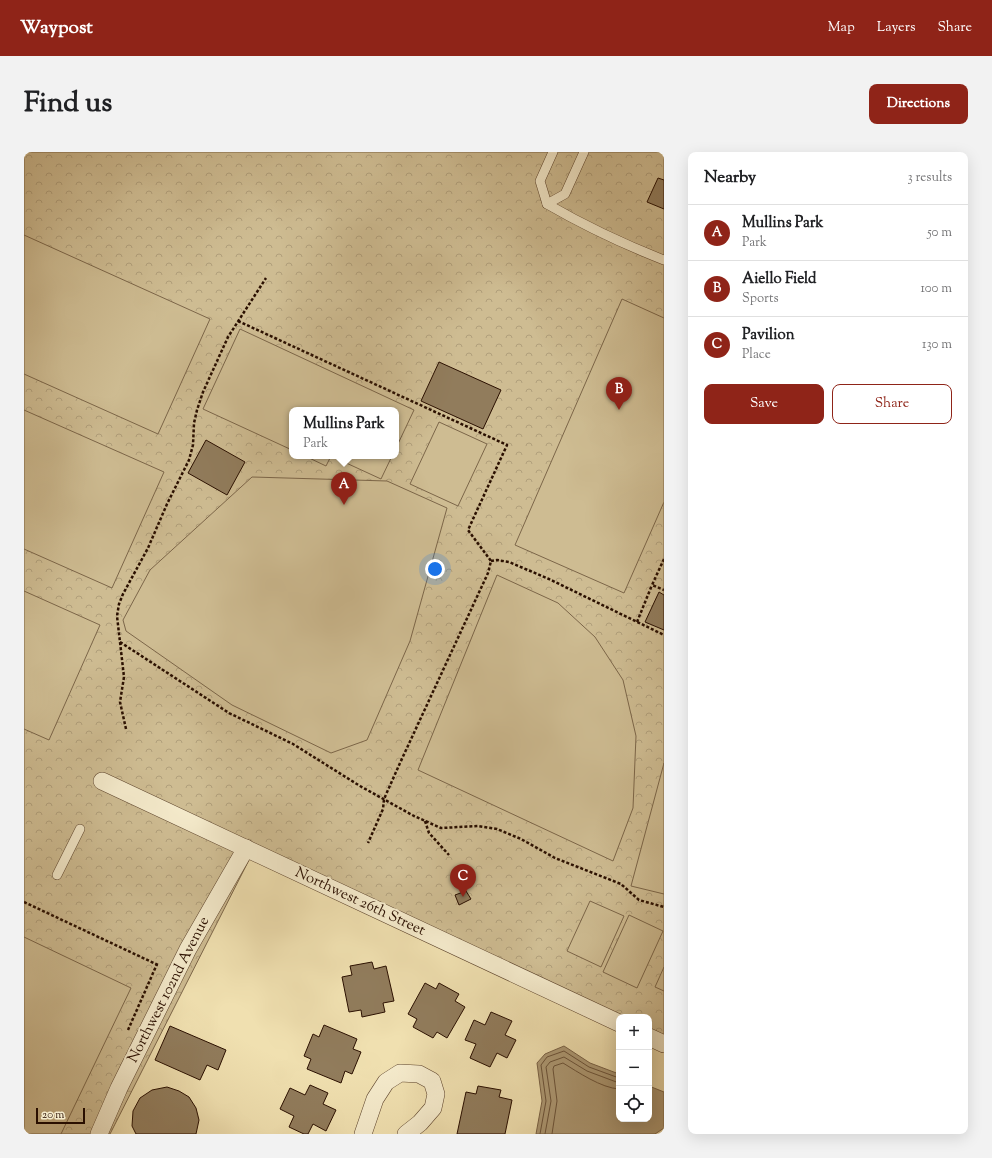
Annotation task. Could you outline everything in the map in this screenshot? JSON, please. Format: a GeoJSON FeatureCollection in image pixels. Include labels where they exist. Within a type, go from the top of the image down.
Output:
{"type":"FeatureCollection","features":[{"type":"Feature","properties":{"kind":"street","name":"Northwest 26th Street"},"geometry":{"type":"LineString","coordinates":[[102,781],[616,1022]]}},
{"type":"Feature","properties":{"kind":"street","name":"Northwest 102nd Avenue"},"geometry":{"type":"LineString","coordinates":[[99,1134],[119,1088],[181,963],[246,848]]}},
{"type":"Feature","properties":{"kind":"street"},"geometry":{"type":"LineString","coordinates":[[652,1038],[664,1044]]}},
{"type":"Feature","properties":{"kind":"street"},"geometry":{"type":"LineString","coordinates":[[363,1134],[375,1099],[386,1082],[400,1073],[419,1074],[432,1081],[436,1094],[433,1108],[420,1123],[406,1134]]}},
{"type":"Feature","properties":{"kind":"lane"},"geometry":{"type":"LineString","coordinates":[[553,152],[540,181],[547,204],[600,233],[664,260]]}},
{"type":"Feature","properties":{"kind":"lane"},"geometry":{"type":"LineString","coordinates":[[547,204],[565,194],[584,152]]}},
{"type":"Feature","properties":{"kind":"lane"},"geometry":{"type":"LineString","coordinates":[[57,875],[80,829]]}},
{"type":"Feature","properties":{"kind":"path"},"geometry":{"type":"LineString","coordinates":[[126,730],[120,702],[124,677],[117,616],[119,604],[148,548],[167,504],[189,460],[193,445],[196,410],[203,392],[228,337],[266,278]]}},
{"type":"Feature","properties":{"kind":"path"},"geometry":{"type":"LineString","coordinates":[[238,321],[507,445],[468,530],[491,561]]}},
{"type":"Feature","properties":{"kind":"path"},"geometry":{"type":"LineString","coordinates":[[637,622],[664,559]]}},
{"type":"Feature","properties":{"kind":"path"},"geometry":{"type":"LineString","coordinates":[[491,561],[497,560],[509,562],[549,579],[664,636]]}},
{"type":"Feature","properties":{"kind":"path"},"geometry":{"type":"LineString","coordinates":[[368,843],[383,809],[384,799],[488,573],[491,561]]}},
{"type":"Feature","properties":{"kind":"path"},"geometry":{"type":"LineString","coordinates":[[652,585],[664,590]]}},
{"type":"Feature","properties":{"kind":"path"},"geometry":{"type":"LineString","coordinates":[[120,642],[229,713],[293,744],[360,786],[441,828],[478,826],[497,829],[555,858],[621,884],[639,900],[664,907]]}},
{"type":"Feature","properties":{"kind":"path"},"geometry":{"type":"LineString","coordinates":[[425,820],[429,833],[450,855]]}},
{"type":"Feature","properties":{"kind":"path"},"geometry":{"type":"LineString","coordinates":[[24,902],[157,964],[167,967],[181,963]]}},
{"type":"Feature","properties":{"kind":"green space"},"geometry":{"type":"Polygon","coordinates":[[[24,152],[664,152],[664,1050],[652,1044],[652,1014],[616,1014],[616,1016],[250,858],[110,1134],[24,1134],[24,152]]]}},
{"type":"Feature","properties":{"kind":"green space"},"geometry":{"type":"Polygon","coordinates":[[[24,235],[210,319],[158,434],[24,374],[24,235]]]}},
{"type":"Feature","properties":{"kind":"green space"},"geometry":{"type":"Polygon","coordinates":[[[622,299],[664,318],[664,502],[624,593],[515,545],[622,299]]]}},
{"type":"Feature","properties":{"kind":"green space"},"geometry":{"type":"Polygon","coordinates":[[[240,329],[414,410],[399,442],[399,407],[289,407],[289,449],[203,409],[240,329]]]}},
{"type":"Feature","properties":{"kind":"green space"},"geometry":{"type":"Polygon","coordinates":[[[24,410],[164,472],[112,588],[24,549],[24,410]]]}},
{"type":"Feature","properties":{"kind":"green space"},"geometry":{"type":"Polygon","coordinates":[[[439,422],[487,444],[458,506],[410,484],[439,422]]]}},
{"type":"Feature","properties":{"kind":"green space"},"geometry":{"type":"Polygon","coordinates":[[[311,459],[330,459],[326,466],[311,459]]]}},
{"type":"Feature","properties":{"kind":"green space"},"geometry":{"type":"Polygon","coordinates":[[[338,459],[391,459],[381,479],[338,459]]]}},
{"type":"Feature","properties":{"kind":"green space"},"geometry":{"type":"Polygon","coordinates":[[[252,477],[387,481],[447,508],[410,641],[367,740],[331,753],[232,705],[126,631],[123,620],[150,570],[252,477]]]}},
{"type":"Feature","properties":{"kind":"green space"},"geometry":{"type":"Polygon","coordinates":[[[497,575],[558,603],[595,637],[623,680],[636,736],[633,808],[613,861],[418,770],[497,575]]]}},
{"type":"Feature","properties":{"kind":"green space"},"geometry":{"type":"Polygon","coordinates":[[[24,591],[100,625],[49,740],[24,729],[24,591]]]}},
{"type":"Feature","properties":{"kind":"green space"},"geometry":{"type":"Polygon","coordinates":[[[664,763],[664,894],[631,886],[664,763]]]}},
{"type":"Feature","properties":{"kind":"green space"},"geometry":{"type":"Polygon","coordinates":[[[590,901],[624,916],[601,967],[567,951],[590,901]]]}},
{"type":"Feature","properties":{"kind":"green space"},"geometry":{"type":"Polygon","coordinates":[[[629,915],[663,931],[637,988],[603,972],[629,915]]]}},
{"type":"Feature","properties":{"kind":"green space"},"geometry":{"type":"Polygon","coordinates":[[[24,937],[131,988],[61,1134],[24,1134],[24,937]]]}},
{"type":"Feature","properties":{"kind":"green space"},"geometry":{"type":"Polygon","coordinates":[[[664,967],[664,991],[655,987],[664,967]]]}},
{"type":"Feature","properties":{"kind":"water"},"geometry":{"type":"Polygon","coordinates":[[[564,1046],[590,1063],[616,1073],[616,1122],[652,1122],[652,1087],[664,1092],[664,1128],[655,1134],[536,1134],[542,1101],[537,1063],[545,1054],[564,1046]]]}},
{"type":"Feature","properties":{"kind":"building"},"geometry":{"type":"Polygon","coordinates":[[[658,178],[664,180],[664,209],[647,202],[658,178]]]}},
{"type":"Feature","properties":{"kind":"building"},"geometry":{"type":"Polygon","coordinates":[[[439,362],[501,390],[483,429],[421,401],[439,362]]]}},
{"type":"Feature","properties":{"kind":"building"},"geometry":{"type":"Polygon","coordinates":[[[206,440],[245,462],[227,495],[188,473],[206,440]]]}},
{"type":"Feature","properties":{"kind":"building"},"geometry":{"type":"Polygon","coordinates":[[[659,592],[664,595],[664,630],[645,622],[659,592]]]}},
{"type":"Feature","properties":{"kind":"building"},"geometry":{"type":"Polygon","coordinates":[[[466,891],[471,899],[459,905],[455,895],[466,891]]]}},
{"type":"Feature","properties":{"kind":"building"},"geometry":{"type":"Polygon","coordinates":[[[372,962],[374,969],[386,966],[394,1001],[383,1003],[385,1012],[362,1017],[361,1010],[349,1012],[342,977],[352,975],[350,966],[372,962]]]}},
{"type":"Feature","properties":{"kind":"building"},"geometry":{"type":"Polygon","coordinates":[[[425,983],[436,989],[439,983],[459,994],[455,1001],[465,1007],[447,1038],[437,1032],[433,1038],[413,1027],[417,1019],[408,1014],[425,983]]]}},
{"type":"Feature","properties":{"kind":"building"},"geometry":{"type":"Polygon","coordinates":[[[491,1012],[512,1021],[505,1035],[516,1040],[507,1058],[497,1053],[490,1067],[470,1058],[476,1044],[465,1040],[474,1020],[485,1025],[491,1012]]]}},
{"type":"Feature","properties":{"kind":"building"},"geometry":{"type":"Polygon","coordinates":[[[324,1025],[357,1039],[353,1049],[361,1052],[352,1074],[345,1071],[341,1083],[307,1069],[311,1059],[304,1056],[313,1034],[319,1037],[324,1025]]]}},
{"type":"Feature","properties":{"kind":"building"},"geometry":{"type":"Polygon","coordinates":[[[170,1026],[226,1050],[218,1070],[207,1065],[200,1080],[155,1060],[170,1026]]]}},
{"type":"Feature","properties":{"kind":"building"},"geometry":{"type":"Polygon","coordinates":[[[310,1085],[328,1093],[323,1104],[336,1110],[326,1131],[313,1124],[308,1134],[304,1134],[289,1127],[294,1116],[280,1109],[290,1088],[305,1095],[310,1085]]]}},
{"type":"Feature","properties":{"kind":"building"},"geometry":{"type":"Polygon","coordinates":[[[478,1086],[501,1090],[499,1097],[512,1100],[505,1134],[457,1134],[466,1092],[476,1094],[478,1086]]]}},
{"type":"Feature","properties":{"kind":"building"},"geometry":{"type":"Polygon","coordinates":[[[167,1087],[179,1091],[189,1097],[196,1108],[199,1120],[196,1134],[136,1134],[132,1126],[133,1111],[140,1098],[152,1090],[167,1087]]]}},
{"type":"Feature","properties":{"kind":"place","name":"Aiello Field"},"geometry":{"type":"Point","coordinates":[619,410]}},
{"type":"Feature","properties":{"kind":"place","name":"Mullins Park"},"geometry":{"type":"Point","coordinates":[344,505]}},
{"type":"Feature","properties":{"kind":"place","name":"Pavilion"},"geometry":{"type":"Point","coordinates":[463,897]}}]}
